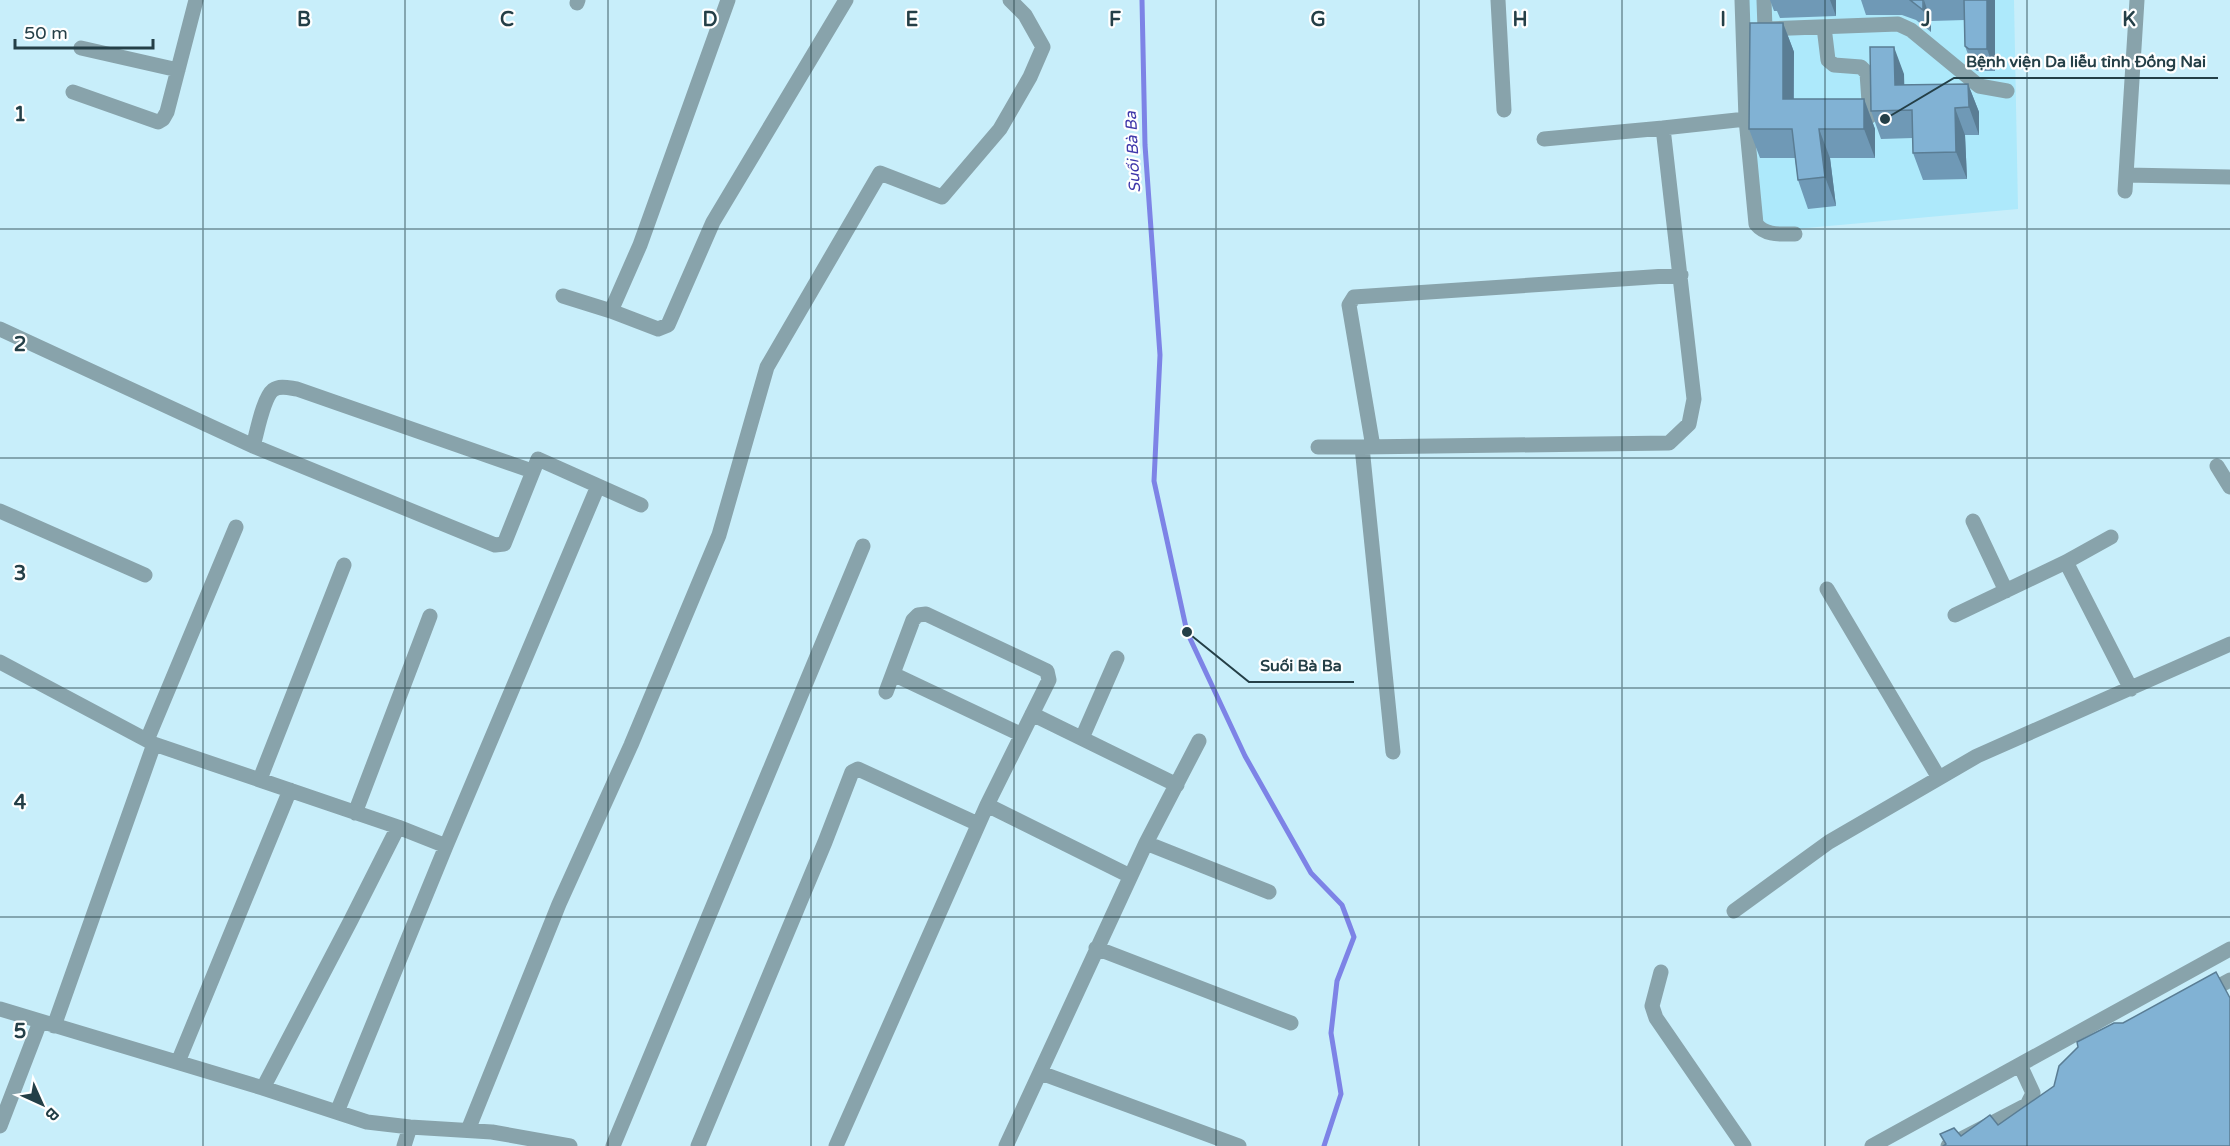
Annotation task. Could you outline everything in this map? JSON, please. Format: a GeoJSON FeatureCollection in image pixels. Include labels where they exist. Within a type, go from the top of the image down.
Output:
{"type":"FeatureCollection","features":[{"type":"Feature","properties":{"kind":"street"},"geometry":{"type":"LineString","coordinates":[[73,92],[158,122],[163,119],[167,112],[196,0]]}},
{"type":"Feature","properties":{"kind":"street"},"geometry":{"type":"LineString","coordinates":[[611,311],[640,245],[728,0]]}},
{"type":"Feature","properties":{"kind":"street"},"geometry":{"type":"LineString","coordinates":[[563,296],[658,329],[668,325],[713,222],[846,0]]}},
{"type":"Feature","properties":{"kind":"street"},"geometry":{"type":"LineString","coordinates":[[468,1130],[559,904],[631,745],[719,535],[767,367],[880,173],[942,197],[1000,129],[1030,77],[1043,47],[1025,15],[1010,0]]}},
{"type":"Feature","properties":{"kind":"street"},"geometry":{"type":"LineString","coordinates":[[1498,0],[1504,110]]}},
{"type":"Feature","properties":{"kind":"street"},"geometry":{"type":"LineString","coordinates":[[1742,0],[1746,119],[1756,224],[1761,230],[1771,234],[1795,234]]}},
{"type":"Feature","properties":{"kind":"street"},"geometry":{"type":"LineString","coordinates":[[1764,0],[1765,29]]}},
{"type":"Feature","properties":{"kind":"street"},"geometry":{"type":"LineString","coordinates":[[2137,0],[2126,183],[2230,177]]}},
{"type":"Feature","properties":{"kind":"street"},"geometry":{"type":"LineString","coordinates":[[1743,29],[1898,24],[1911,30],[1979,86],[2007,91]]}},
{"type":"Feature","properties":{"kind":"street"},"geometry":{"type":"LineString","coordinates":[[1824,27],[1828,60],[1834,65],[1861,67],[1866,73],[1870,116]]}},
{"type":"Feature","properties":{"kind":"street"},"geometry":{"type":"LineString","coordinates":[[81,48],[178,70]]}},
{"type":"Feature","properties":{"kind":"street"},"geometry":{"type":"LineString","coordinates":[[1544,139],[1746,119]]}},
{"type":"Feature","properties":{"kind":"street"},"geometry":{"type":"LineString","coordinates":[[1318,447],[1669,443],[1689,424],[1694,399],[1663,128]]}},
{"type":"Feature","properties":{"kind":"street"},"geometry":{"type":"LineString","coordinates":[[1393,752],[1367,447],[1349,306],[1354,297],[1681,275]]}},
{"type":"Feature","properties":{"kind":"street"},"geometry":{"type":"LineString","coordinates":[[0,329],[253,446],[500,546],[504,544],[538,459],[640,505]]}},
{"type":"Feature","properties":{"kind":"street"},"geometry":{"type":"LineString","coordinates":[[253,446],[266,401],[272,391],[282,387],[297,389],[532,471]]}},
{"type":"Feature","properties":{"kind":"street"},"geometry":{"type":"LineString","coordinates":[[2217,465],[2230,487]]}},
{"type":"Feature","properties":{"kind":"street"},"geometry":{"type":"LineString","coordinates":[[337,1112],[598,486]]}},
{"type":"Feature","properties":{"kind":"street"},"geometry":{"type":"LineString","coordinates":[[0,511],[145,575]]}},
{"type":"Feature","properties":{"kind":"street"},"geometry":{"type":"LineString","coordinates":[[1974,521],[2006,591]]}},
{"type":"Feature","properties":{"kind":"street"},"geometry":{"type":"LineString","coordinates":[[0,1126],[47,1024],[150,742],[236,527]]}},
{"type":"Feature","properties":{"kind":"street"},"geometry":{"type":"LineString","coordinates":[[1955,615],[2066,562],[2112,537]]}},
{"type":"Feature","properties":{"kind":"street"},"geometry":{"type":"LineString","coordinates":[[613,1146],[863,546]]}},
{"type":"Feature","properties":{"kind":"street"},"geometry":{"type":"LineString","coordinates":[[2066,562],[2131,688]]}},
{"type":"Feature","properties":{"kind":"street"},"geometry":{"type":"LineString","coordinates":[[260,779],[344,565]]}},
{"type":"Feature","properties":{"kind":"street"},"geometry":{"type":"LineString","coordinates":[[1827,590],[1939,778]]}},
{"type":"Feature","properties":{"kind":"street"},"geometry":{"type":"LineString","coordinates":[[836,1146],[978,824],[1020,734],[1049,680],[1047,671],[926,614],[918,615],[913,620],[886,692]]}},
{"type":"Feature","properties":{"kind":"street"},"geometry":{"type":"LineString","coordinates":[[355,813],[430,616]]}},
{"type":"Feature","properties":{"kind":"street"},"geometry":{"type":"LineString","coordinates":[[1734,911],[1829,842],[1977,756],[2230,644]]}},
{"type":"Feature","properties":{"kind":"street"},"geometry":{"type":"LineString","coordinates":[[1082,738],[1117,658]]}},
{"type":"Feature","properties":{"kind":"street"},"geometry":{"type":"LineString","coordinates":[[0,662],[150,742],[398,827],[446,846]]}},
{"type":"Feature","properties":{"kind":"street"},"geometry":{"type":"LineString","coordinates":[[893,674],[1020,734]]}},
{"type":"Feature","properties":{"kind":"street"},"geometry":{"type":"LineString","coordinates":[[1032,714],[1177,785]]}},
{"type":"Feature","properties":{"kind":"street"},"geometry":{"type":"LineString","coordinates":[[1006,1146],[1130,876],[1199,741]]}},
{"type":"Feature","properties":{"kind":"street"},"geometry":{"type":"LineString","coordinates":[[698,1146],[852,772],[858,769],[978,824]]}},
{"type":"Feature","properties":{"kind":"street"},"geometry":{"type":"LineString","coordinates":[[178,1062],[290,790]]}},
{"type":"Feature","properties":{"kind":"street"},"geometry":{"type":"LineString","coordinates":[[987,805],[1130,876]]}},
{"type":"Feature","properties":{"kind":"street"},"geometry":{"type":"LineString","coordinates":[[263,1088],[398,827]]}},
{"type":"Feature","properties":{"kind":"street"},"geometry":{"type":"LineString","coordinates":[[1146,843],[1269,892]]}},
{"type":"Feature","properties":{"kind":"street"},"geometry":{"type":"LineString","coordinates":[[1096,948],[1291,1023]]}},
{"type":"Feature","properties":{"kind":"street"},"geometry":{"type":"LineString","coordinates":[[1872,1146],[2230,949]]}},
{"type":"Feature","properties":{"kind":"street"},"geometry":{"type":"LineString","coordinates":[[1661,972],[1652,1006],[1656,1018],[1744,1146]]}},
{"type":"Feature","properties":{"kind":"street"},"geometry":{"type":"LineString","coordinates":[[2188,1002],[2230,980]]}},
{"type":"Feature","properties":{"kind":"street"},"geometry":{"type":"LineString","coordinates":[[0,1009],[263,1088],[367,1122],[492,1132],[570,1146]]}},
{"type":"Feature","properties":{"kind":"street"},"geometry":{"type":"LineString","coordinates":[[1948,1146],[2027,1105],[2033,1093],[2020,1065]]}},
{"type":"Feature","properties":{"kind":"street"},"geometry":{"type":"LineString","coordinates":[[1041,1073],[1239,1146]]}},
{"type":"Feature","properties":{"kind":"street"},"geometry":{"type":"LineString","coordinates":[[404,1146],[410,1127]]}},
{"type":"Feature","properties":{"kind":"shaded area"},"geometry":{"type":"Polygon","coordinates":[[[1748,0],[2014,0],[2018,209],[1795,229],[1772,230],[1759,223],[1748,0]]]}},
{"type":"Feature","properties":{"kind":"building"},"geometry":{"type":"Polygon","coordinates":[[[1910,0],[1923,0],[1923,10],[1910,0]]]}},
{"type":"Feature","properties":{"kind":"building"},"geometry":{"type":"Polygon","coordinates":[[[1964,0],[1987,0],[1987,49],[1969,49],[1965,46],[1964,0]]]}},
{"type":"Feature","properties":{"kind":"building"},"geometry":{"type":"Polygon","coordinates":[[[1750,23],[1783,23],[1783,99],[1864,99],[1864,129],[1819,129],[1825,177],[1798,180],[1792,129],[1749,129],[1750,23]]]}},
{"type":"Feature","properties":{"kind":"building"},"geometry":{"type":"Polygon","coordinates":[[[1870,47],[1894,47],[1895,85],[1968,84],[1969,107],[1955,108],[1956,152],[1913,153],[1912,110],[1871,111],[1870,47]]]}},
{"type":"Feature","properties":{"kind":"building"},"geometry":{"type":"Polygon","coordinates":[[[2216,972],[2230,998],[2230,1146],[1943,1146],[1946,1144],[1940,1134],[1954,1128],[1961,1136],[1990,1115],[1998,1125],[2054,1086],[2059,1066],[2078,1047],[2077,1042],[2114,1023],[2123,1023],[2216,972]]]}},
{"type":"Feature","properties":{"kind":"waterway","name":"Suối Bà Ba"},"geometry":{"type":"LineString","coordinates":[[1142,0],[1145,145],[1160,355],[1154,481],[1187,632],[1245,756],[1311,873],[1342,905],[1354,937],[1337,981],[1331,1033],[1341,1094],[1324,1146]]}},
{"type":"Feature","properties":{"kind":"place","name":"Bệnh viện Da liễu tỉnh Đồng Nai"},"geometry":{"type":"Point","coordinates":[1885,119]}},
{"type":"Feature","properties":{"kind":"place","name":"Suối Bà Ba"},"geometry":{"type":"Point","coordinates":[1187,632]}}]}
